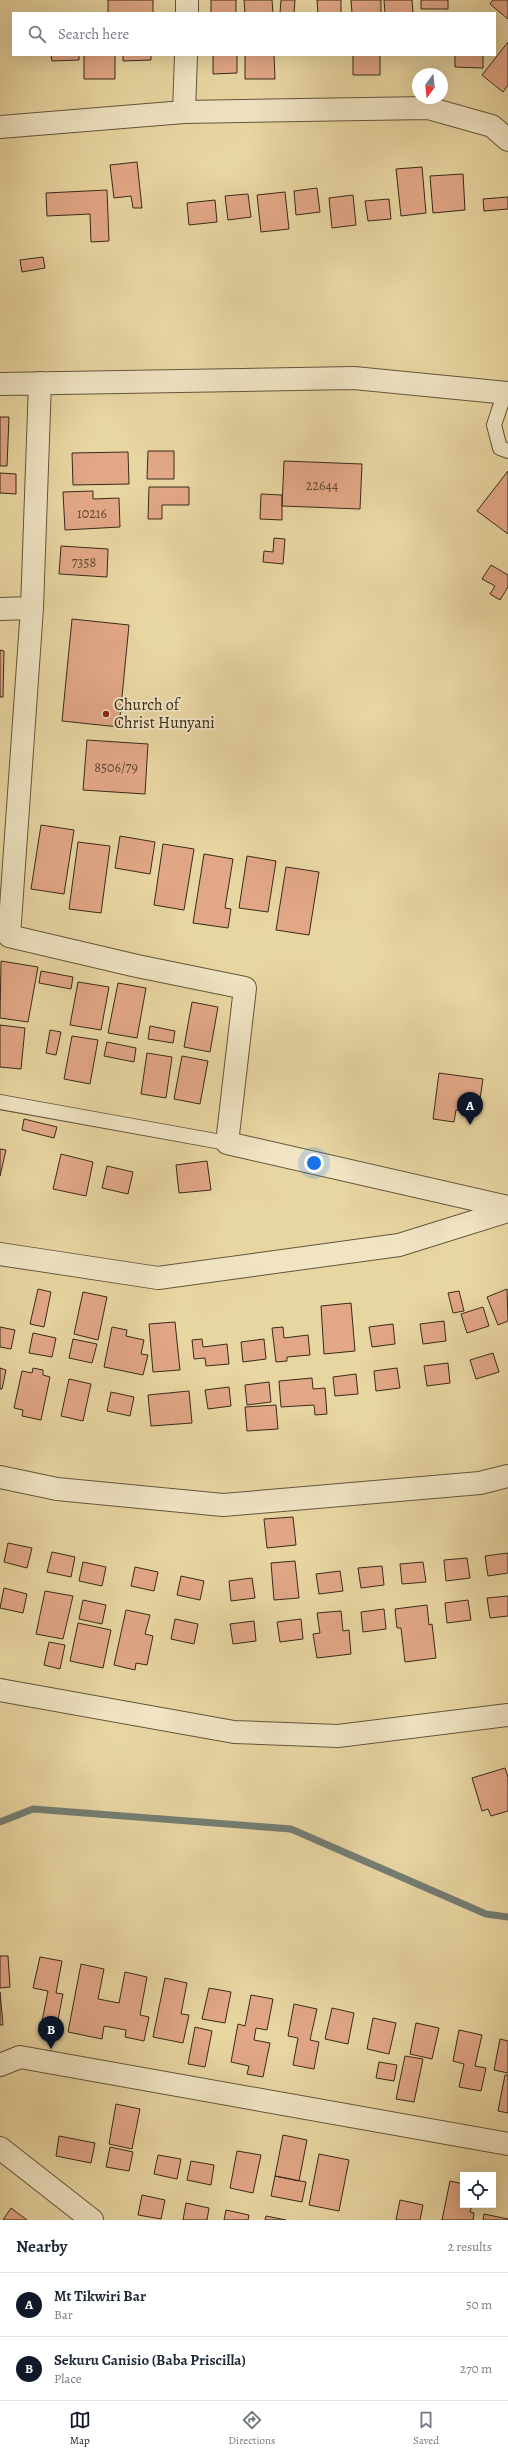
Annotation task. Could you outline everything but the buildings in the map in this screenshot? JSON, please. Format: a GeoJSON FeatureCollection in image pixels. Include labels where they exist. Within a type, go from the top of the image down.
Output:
{"type":"FeatureCollection","features":[{"type":"Feature","properties":{"kind":"street"},"geometry":{"type":"LineString","coordinates":[[187,12],[188,0]]}},
{"type":"Feature","properties":{"kind":"street"},"geometry":{"type":"LineString","coordinates":[[184,112],[186,56]]}},
{"type":"Feature","properties":{"kind":"street"},"geometry":{"type":"LineString","coordinates":[[0,127],[184,112],[428,108],[492,126],[508,140]]}},
{"type":"Feature","properties":{"kind":"street"},"geometry":{"type":"LineString","coordinates":[[0,384],[354,378],[507,393]]}},
{"type":"Feature","properties":{"kind":"street"},"geometry":{"type":"LineString","coordinates":[[40,383],[32,608],[9,808],[4,936],[137,966],[245,988],[227,1143],[508,1207]]}},
{"type":"Feature","properties":{"kind":"street"},"geometry":{"type":"LineString","coordinates":[[0,609],[32,608]]}},
{"type":"Feature","properties":{"kind":"street"},"geometry":{"type":"LineString","coordinates":[[0,1254],[158,1278],[399,1245],[508,1211]]}},
{"type":"Feature","properties":{"kind":"street"},"geometry":{"type":"LineString","coordinates":[[0,1477],[57,1489],[223,1505],[480,1483],[508,1476]]}},
{"type":"Feature","properties":{"kind":"street"},"geometry":{"type":"LineString","coordinates":[[0,1690],[234,1732],[338,1736],[508,1715]]}},
{"type":"Feature","properties":{"kind":"street"},"geometry":{"type":"LineString","coordinates":[[0,2066],[20,2058],[508,2144]]}},
{"type":"Feature","properties":{"kind":"street"},"geometry":{"type":"LineString","coordinates":[[0,2148],[92,2220]]}},
{"type":"Feature","properties":{"kind":"lane"},"geometry":{"type":"LineString","coordinates":[[507,393],[494,425],[500,448],[508,451]]}},
{"type":"Feature","properties":{"kind":"lane"},"geometry":{"type":"LineString","coordinates":[[0,1102],[227,1143]]}},
{"type":"Feature","properties":{"kind":"waterway"},"geometry":{"type":"LineString","coordinates":[[0,1822],[33,1809],[291,1829],[486,1914],[508,1917]]}},
{"type":"Feature","properties":{"kind":"place","name":"Church of Christ Hunyani"},"geometry":{"type":"Point","coordinates":[106,714]}},
{"type":"Feature","properties":{"kind":"place","name":"Mt Tikwiri Bar"},"geometry":{"type":"Point","coordinates":[470,1125]}},
{"type":"Feature","properties":{"kind":"place","name":"Sekuru Canisio (Baba Priscilla)"},"geometry":{"type":"Point","coordinates":[51,2049]}}]}
